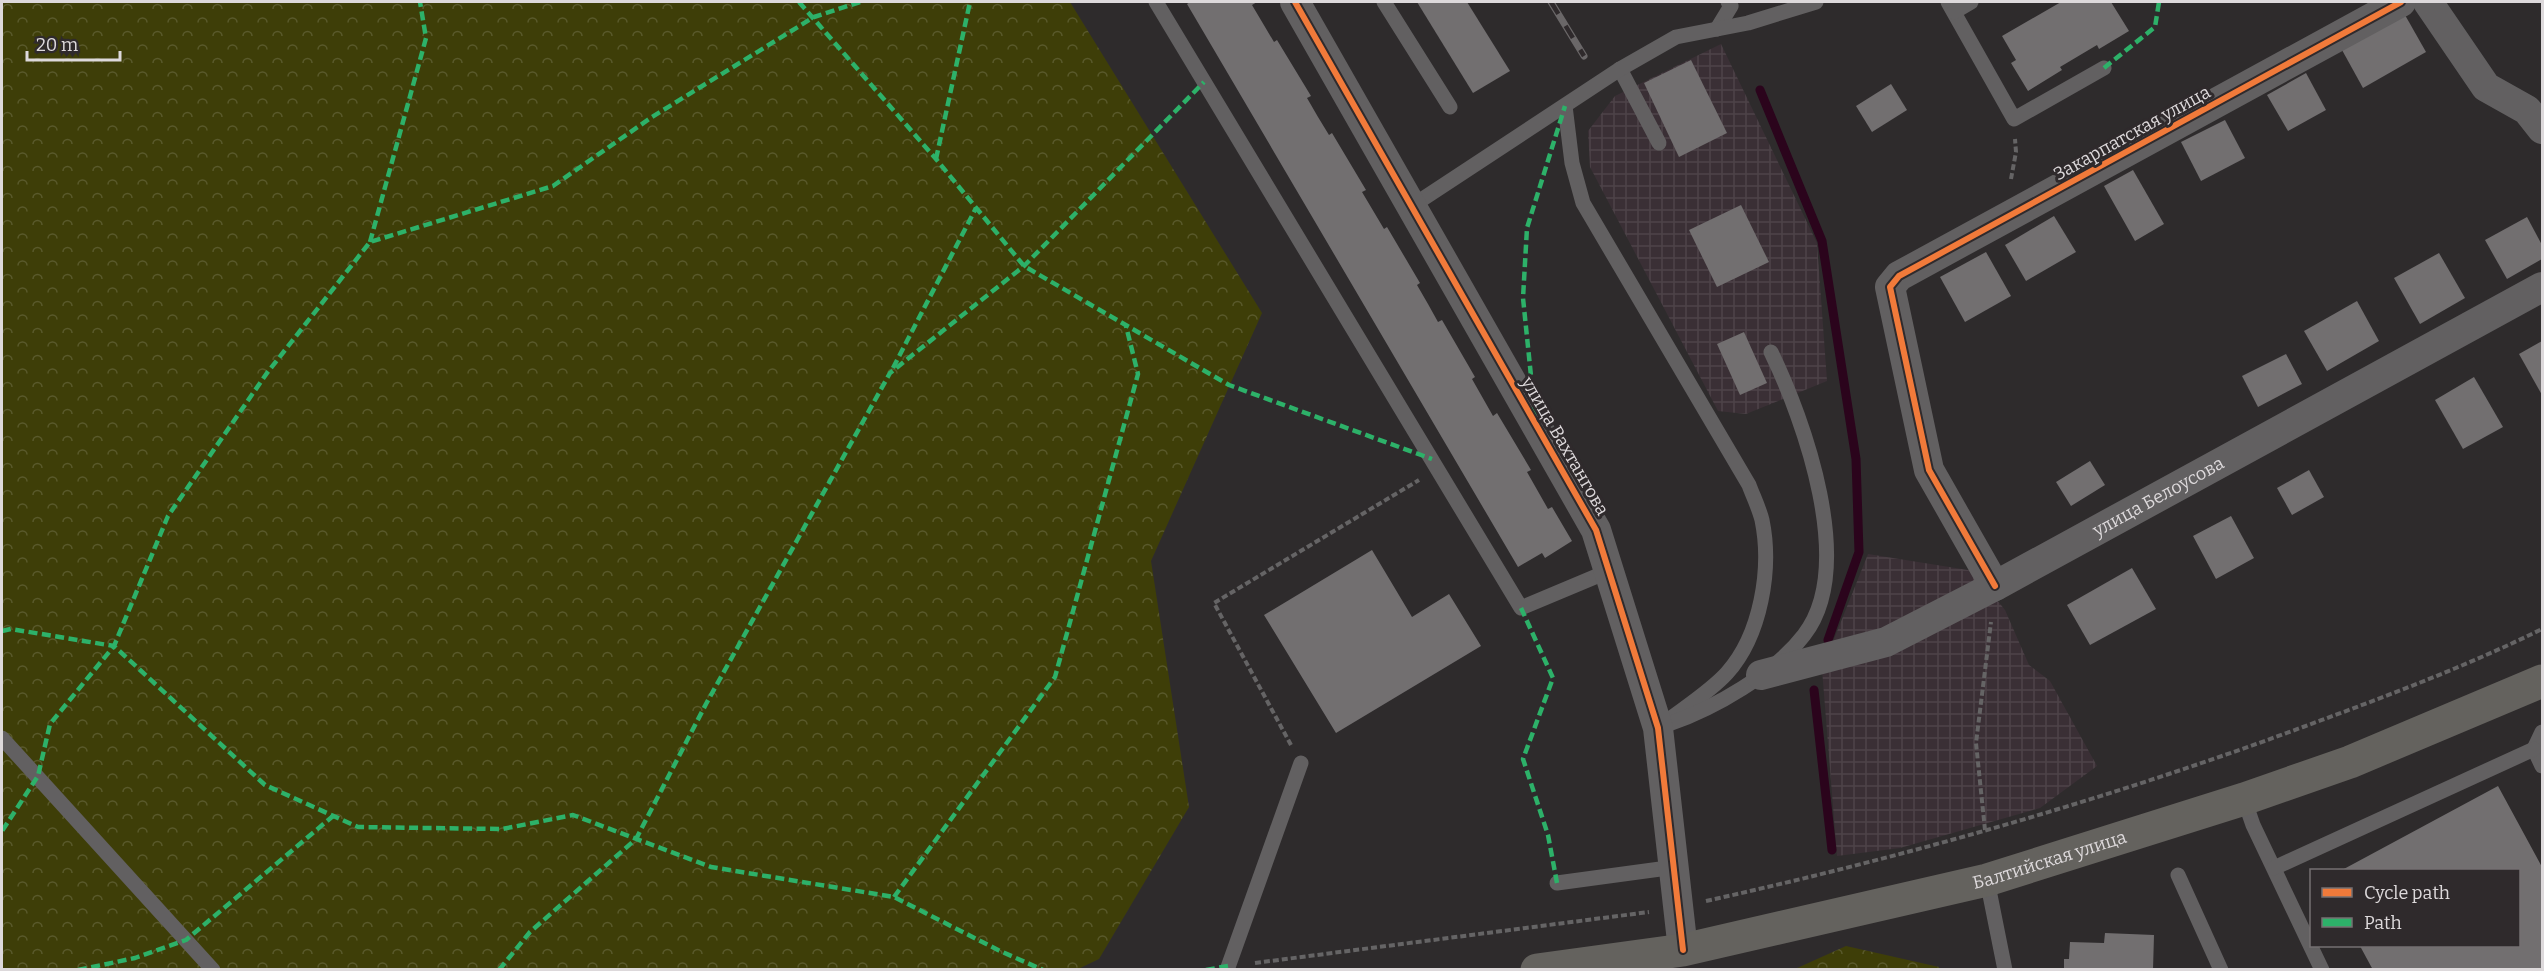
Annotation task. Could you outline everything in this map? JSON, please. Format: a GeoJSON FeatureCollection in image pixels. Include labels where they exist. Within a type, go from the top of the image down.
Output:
{"type":"FeatureCollection","features":[{"type":"Feature","properties":{"kind":"main road","name":"Балтийская улица"},"geometry":{"type":"LineString","coordinates":[[1537,969],[1683,950],[1987,880],[2244,799],[2350,762],[2542,681]]}},
{"type":"Feature","properties":{"kind":"street","name":"улица Вахтангова"},"geometry":{"type":"LineString","coordinates":[[1295,2],[1596,530],[1658,728],[1680,907],[1683,950]]}},
{"type":"Feature","properties":{"kind":"street","name":"Закарпатская улица"},"geometry":{"type":"LineString","coordinates":[[1995,586],[1929,470],[1890,287],[1899,276],[2401,2]]}},
{"type":"Feature","properties":{"kind":"street"},"geometry":{"type":"LineString","coordinates":[[2428,2],[2486,87],[2527,110],[2542,129]]}},
{"type":"Feature","properties":{"kind":"street","name":"улица Белоусова"},"geometry":{"type":"LineString","coordinates":[[1761,675],[1886,642],[1995,586],[2542,287]]}},
{"type":"Feature","properties":{"kind":"lane"},"geometry":{"type":"LineString","coordinates":[[1156,2],[1521,608],[1609,571]]}},
{"type":"Feature","properties":{"kind":"lane"},"geometry":{"type":"LineString","coordinates":[[1384,2],[1449,107]]}},
{"type":"Feature","properties":{"kind":"lane"},"geometry":{"type":"LineString","coordinates":[[1717,29],[1731,6],[1728,2]]}},
{"type":"Feature","properties":{"kind":"lane"},"geometry":{"type":"LineString","coordinates":[[1412,206],[1620,69],[1676,38],[1748,23],[1816,2]]}},
{"type":"Feature","properties":{"kind":"lane"},"geometry":{"type":"LineString","coordinates":[[1971,2],[1951,7],[2014,119],[2104,68]]}},
{"type":"Feature","properties":{"kind":"lane"},"geometry":{"type":"LineString","coordinates":[[1620,69],[1659,143]]}},
{"type":"Feature","properties":{"kind":"lane"},"geometry":{"type":"LineString","coordinates":[[1565,106],[1572,163],[1583,203],[1744,474],[1762,519],[1766,562],[1761,601],[1749,639],[1726,673],[1658,728]]}},
{"type":"Feature","properties":{"kind":"lane"},"geometry":{"type":"LineString","coordinates":[[1658,728],[1703,712],[1761,675],[1805,634],[1821,601],[1828,563],[1825,519],[1792,395],[1771,352]]}},
{"type":"Feature","properties":{"kind":"lane"},"geometry":{"type":"LineString","coordinates":[[2274,868],[2534,749],[2542,732]]}},
{"type":"Feature","properties":{"kind":"lane"},"geometry":{"type":"LineString","coordinates":[[2,738],[213,969]]}},
{"type":"Feature","properties":{"kind":"lane"},"geometry":{"type":"LineString","coordinates":[[2534,749],[2542,766]]}},
{"type":"Feature","properties":{"kind":"lane"},"geometry":{"type":"LineString","coordinates":[[1228,968],[1301,763]]}},
{"type":"Feature","properties":{"kind":"lane"},"geometry":{"type":"LineString","coordinates":[[2244,799],[2253,825],[2310,944]]}},
{"type":"Feature","properties":{"kind":"lane"},"geometry":{"type":"LineString","coordinates":[[1557,883],[1675,867]]}},
{"type":"Feature","properties":{"kind":"lane"},"geometry":{"type":"LineString","coordinates":[[2178,875],[2221,969]]}},
{"type":"Feature","properties":{"kind":"lane"},"geometry":{"type":"LineString","coordinates":[[1987,880],[2005,969]]}},
{"type":"Feature","properties":{"kind":"lane"},"geometry":{"type":"LineString","coordinates":[[2312,947],[2322,969]]}},
{"type":"Feature","properties":{"kind":"path"},"geometry":{"type":"LineString","coordinates":[[2010,181],[2016,152]]}},
{"type":"Feature","properties":{"kind":"path"},"geometry":{"type":"LineString","coordinates":[[1301,763],[1214,603],[1437,469]]}},
{"type":"Feature","properties":{"kind":"path"},"geometry":{"type":"LineString","coordinates":[[1985,830],[1976,743],[1995,586]]}},
{"type":"Feature","properties":{"kind":"path"},"geometry":{"type":"LineString","coordinates":[[1228,968],[1606,920],[1680,907],[1912,853],[2079,804],[2219,758],[2375,701],[2542,629]]}},
{"type":"Feature","properties":{"kind":"shaded area"},"geometry":{"type":"Polygon","coordinates":[[[1721,44],[1817,243],[1827,381],[1746,414],[1718,411],[1590,167],[1588,131],[1615,96],[1721,44]]]}},
{"type":"Feature","properties":{"kind":"shaded area"},"geometry":{"type":"Polygon","coordinates":[[[1868,554],[1974,571],[2005,610],[2029,665],[2050,681],[2097,766],[2040,808],[1900,848],[1837,856],[1822,669],[1868,554]]]}},
{"type":"Feature","properties":{"kind":"green space"},"geometry":{"type":"Polygon","coordinates":[[[2,2],[1070,2],[1262,313],[1151,561],[1189,807],[1099,959],[1076,970],[2,970],[2,2]]]}},
{"type":"Feature","properties":{"kind":"green space"},"geometry":{"type":"Polygon","coordinates":[[[1846,946],[1939,967],[1938,970],[1795,969],[1846,946]]]}},
{"type":"Feature","properties":{"kind":"building"},"geometry":{"type":"Polygon","coordinates":[[[1190,2],[1257,2],[1252,5],[1274,42],[1277,40],[1311,96],[1307,98],[1329,135],[1332,133],[1366,190],[1362,192],[1384,229],[1387,227],[1420,283],[1417,285],[1438,322],[1442,320],[1475,377],[1472,379],[1493,416],[1497,413],[1531,470],[1527,472],[1548,509],[1552,507],[1572,541],[1545,558],[1542,553],[1518,567],[1187,4],[1190,2]]]}},
{"type":"Feature","properties":{"kind":"building"},"geometry":{"type":"Polygon","coordinates":[[[1417,2],[1467,2],[1510,71],[1473,93],[1417,2]]]}},
{"type":"Feature","properties":{"kind":"building"},"geometry":{"type":"Polygon","coordinates":[[[2061,2],[2111,2],[2129,31],[2099,49],[2097,45],[2060,67],[2062,70],[2028,91],[2011,63],[2016,60],[2002,36],[2061,2]]]}},
{"type":"Feature","properties":{"kind":"building"},"geometry":{"type":"Polygon","coordinates":[[[2405,15],[2426,52],[2363,88],[2342,50],[2405,15]]]}},
{"type":"Feature","properties":{"kind":"building"},"geometry":{"type":"Polygon","coordinates":[[[1691,60],[1727,133],[1679,157],[1644,83],[1691,60]]]}},
{"type":"Feature","properties":{"kind":"building"},"geometry":{"type":"Polygon","coordinates":[[[2306,73],[2326,110],[2288,131],[2267,95],[2306,73]]]}},
{"type":"Feature","properties":{"kind":"building"},"geometry":{"type":"Polygon","coordinates":[[[1891,84],[1907,110],[1872,132],[1856,106],[1891,84]]]}},
{"type":"Feature","properties":{"kind":"building"},"geometry":{"type":"Polygon","coordinates":[[[2225,120],[2245,158],[2201,181],[2181,142],[2225,120]]]}},
{"type":"Feature","properties":{"kind":"building"},"geometry":{"type":"Polygon","coordinates":[[[2133,170],[2164,224],[2135,241],[2104,186],[2133,170]]]}},
{"type":"Feature","properties":{"kind":"building"},"geometry":{"type":"Polygon","coordinates":[[[1741,205],[1769,262],[1717,287],[1689,230],[1741,205]]]}},
{"type":"Feature","properties":{"kind":"building"},"geometry":{"type":"Polygon","coordinates":[[[2054,216],[2076,252],[2026,281],[2005,245],[2054,216]]]}},
{"type":"Feature","properties":{"kind":"building"},"geometry":{"type":"Polygon","coordinates":[[[2527,217],[2542,245],[2542,259],[2507,279],[2485,240],[2527,217]]]}},
{"type":"Feature","properties":{"kind":"building"},"geometry":{"type":"Polygon","coordinates":[[[1986,252],[2011,296],[1965,322],[1940,277],[1986,252]]]}},
{"type":"Feature","properties":{"kind":"building"},"geometry":{"type":"Polygon","coordinates":[[[2439,253],[2465,298],[2420,324],[2394,278],[2439,253]]]}},
{"type":"Feature","properties":{"kind":"building"},"geometry":{"type":"Polygon","coordinates":[[[2357,301],[2379,341],[2327,371],[2304,331],[2357,301]]]}},
{"type":"Feature","properties":{"kind":"building"},"geometry":{"type":"Polygon","coordinates":[[[1744,332],[1767,383],[1740,395],[1717,344],[1744,332]]]}},
{"type":"Feature","properties":{"kind":"building"},"geometry":{"type":"Polygon","coordinates":[[[2542,341],[2542,395],[2519,354],[2542,341]]]}},
{"type":"Feature","properties":{"kind":"building"},"geometry":{"type":"Polygon","coordinates":[[[2286,354],[2302,384],[2258,407],[2242,376],[2286,354]]]}},
{"type":"Feature","properties":{"kind":"building"},"geometry":{"type":"Polygon","coordinates":[[[2474,377],[2503,427],[2463,449],[2435,400],[2474,377]]]}},
{"type":"Feature","properties":{"kind":"building"},"geometry":{"type":"Polygon","coordinates":[[[2090,461],[2105,485],[2071,506],[2056,482],[2090,461]]]}},
{"type":"Feature","properties":{"kind":"building"},"geometry":{"type":"Polygon","coordinates":[[[2309,470],[2324,497],[2292,515],[2277,488],[2309,470]]]}},
{"type":"Feature","properties":{"kind":"building"},"geometry":{"type":"Polygon","coordinates":[[[2231,516],[2254,558],[2216,579],[2193,536],[2231,516]]]}},
{"type":"Feature","properties":{"kind":"building"},"geometry":{"type":"Polygon","coordinates":[[[1372,550],[1412,617],[1449,594],[1481,646],[1336,733],[1264,615],[1372,550]]]}},
{"type":"Feature","properties":{"kind":"building"},"geometry":{"type":"Polygon","coordinates":[[[2132,568],[2156,609],[2090,645],[2067,605],[2132,568]]]}},
{"type":"Feature","properties":{"kind":"building"},"geometry":{"type":"Polygon","coordinates":[[[2498,786],[2542,867],[2542,970],[2373,970],[2361,947],[2520,947],[2520,869],[2344,869],[2498,786]]]}},
{"type":"Feature","properties":{"kind":"building"},"geometry":{"type":"Polygon","coordinates":[[[2105,933],[2154,935],[2153,970],[2064,970],[2064,959],[2069,959],[2070,942],[2104,943],[2105,933]]]}},
{"type":"Feature","properties":{"kind":"waterway"},"geometry":{"type":"LineString","coordinates":[[1760,90],[1822,241],[1856,459],[1859,552],[1828,640]]}},
{"type":"Feature","properties":{"kind":"waterway"},"geometry":{"type":"LineString","coordinates":[[1814,690],[1832,850]]}},
{"type":"Feature","properties":{"kind":"railway"},"geometry":{"type":"LineString","coordinates":[[1551,2],[1584,56]]}},
{"type":"Feature","properties":{"kind":"marked path"},"geometry":{"type":"LineString","coordinates":[[370,242],[426,38],[420,2]]}},
{"type":"Feature","properties":{"kind":"marked path"},"geometry":{"type":"LineString","coordinates":[[799,2],[936,159],[1024,266],[1229,385],[1432,459]]}},
{"type":"Feature","properties":{"kind":"marked path"},"geometry":{"type":"LineString","coordinates":[[860,2],[814,17],[652,117],[553,186],[370,242],[267,373],[168,516],[114,646],[265,785],[358,827],[502,829],[573,815],[711,867],[894,897],[998,950],[1043,970]]}},
{"type":"Feature","properties":{"kind":"marked path"},"geometry":{"type":"LineString","coordinates":[[936,159],[970,2]]}},
{"type":"Feature","properties":{"kind":"marked path"},"geometry":{"type":"LineString","coordinates":[[2104,68],[2155,27],[2159,2]]}},
{"type":"Feature","properties":{"kind":"marked path"},"geometry":{"type":"LineString","coordinates":[[499,970],[530,932],[636,839],[706,704],[890,373],[1024,266],[1204,82]]}},
{"type":"Feature","properties":{"kind":"marked path"},"geometry":{"type":"LineString","coordinates":[[1535,415],[1523,298],[1527,228],[1565,106]]}},
{"type":"Feature","properties":{"kind":"marked path"},"geometry":{"type":"LineString","coordinates":[[893,368],[976,208]]}},
{"type":"Feature","properties":{"kind":"marked path"},"geometry":{"type":"LineString","coordinates":[[894,897],[1055,677],[1138,374],[1126,326]]}},
{"type":"Feature","properties":{"kind":"marked path"},"geometry":{"type":"LineString","coordinates":[[1521,608],[1553,678],[1523,759],[1548,835],[1557,883]]}},
{"type":"Feature","properties":{"kind":"marked path"},"geometry":{"type":"LineString","coordinates":[[2,631],[11,629],[114,646],[50,724],[38,776],[2,831]]}},
{"type":"Feature","properties":{"kind":"marked path"},"geometry":{"type":"LineString","coordinates":[[78,970],[135,958],[186,940],[333,816]]}},
{"type":"Feature","properties":{"kind":"marked path"},"geometry":{"type":"LineString","coordinates":[[1206,970],[1228,966]]}},
{"type":"Feature","properties":{"kind":"cycle path"},"geometry":{"type":"LineString","coordinates":[[1295,2],[1596,530],[1658,728],[1683,950]]}},
{"type":"Feature","properties":{"kind":"cycle path"},"geometry":{"type":"LineString","coordinates":[[1995,586],[1929,470],[1890,287],[1899,276],[2401,2]]}}]}
